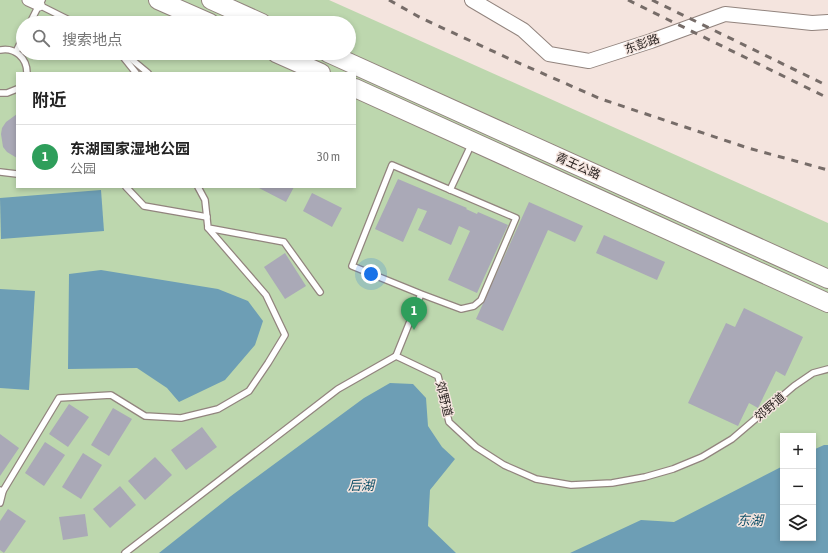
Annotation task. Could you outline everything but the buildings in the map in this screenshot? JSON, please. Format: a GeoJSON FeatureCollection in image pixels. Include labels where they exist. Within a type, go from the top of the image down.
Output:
{"type":"FeatureCollection","features":[{"type":"Feature","properties":{"kind":"main road"},"geometry":{"type":"LineString","coordinates":[[158,0],[194,16]]}},
{"type":"Feature","properties":{"kind":"main road"},"geometry":{"type":"LineString","coordinates":[[211,0],[246,16]]}},
{"type":"Feature","properties":{"kind":"main road"},"geometry":{"type":"LineString","coordinates":[[292,60],[319,72]]}},
{"type":"Feature","properties":{"kind":"main road","name":"青王公路"},"geometry":{"type":"LineString","coordinates":[[343,60],[828,279]]}},
{"type":"Feature","properties":{"kind":"main road","name":"青王公路"},"geometry":{"type":"LineString","coordinates":[[356,88],[828,303]]}},
{"type":"Feature","properties":{"kind":"street"},"geometry":{"type":"LineString","coordinates":[[28,0],[41,2]]}},
{"type":"Feature","properties":{"kind":"street","name":"东彭路"},"geometry":{"type":"LineString","coordinates":[[472,0],[523,30],[549,54],[589,61],[651,41],[725,14],[812,23],[828,22]]}},
{"type":"Feature","properties":{"kind":"lane"},"geometry":{"type":"LineString","coordinates":[[34,16],[41,2],[64,16]]}},
{"type":"Feature","properties":{"kind":"lane"},"geometry":{"type":"LineString","coordinates":[[0,50],[9,49],[16,52]]}},
{"type":"Feature","properties":{"kind":"lane"},"geometry":{"type":"LineString","coordinates":[[24,60],[26,72]]}},
{"type":"Feature","properties":{"kind":"lane"},"geometry":{"type":"LineString","coordinates":[[126,60],[135,72]]}},
{"type":"Feature","properties":{"kind":"lane"},"geometry":{"type":"LineString","coordinates":[[132,60],[147,72]]}},
{"type":"Feature","properties":{"kind":"lane"},"geometry":{"type":"LineString","coordinates":[[0,93],[7,93],[16,89]]}},
{"type":"Feature","properties":{"kind":"lane"},"geometry":{"type":"LineString","coordinates":[[450,190],[472,141]]}},
{"type":"Feature","properties":{"kind":"lane"},"geometry":{"type":"LineString","coordinates":[[392,165],[516,218],[481,300],[474,306],[461,309],[421,294],[352,266],[392,165]]}},
{"type":"Feature","properties":{"kind":"lane"},"geometry":{"type":"LineString","coordinates":[[0,172],[16,174]]}},
{"type":"Feature","properties":{"kind":"lane"},"geometry":{"type":"LineString","coordinates":[[127,188],[144,206],[207,217]]}},
{"type":"Feature","properties":{"kind":"lane"},"geometry":{"type":"LineString","coordinates":[[0,503],[1,491],[59,398],[111,395],[145,416],[181,418],[218,409],[249,390],[268,363],[285,334],[266,295],[208,228],[205,200],[199,188]]}},
{"type":"Feature","properties":{"kind":"lane"},"geometry":{"type":"LineString","coordinates":[[208,228],[284,242],[320,292]]}},
{"type":"Feature","properties":{"kind":"lane"},"geometry":{"type":"LineString","coordinates":[[125,553],[338,390],[396,356],[421,294]]}},
{"type":"Feature","properties":{"kind":"lane","name":"郊野道"},"geometry":{"type":"LineString","coordinates":[[396,356],[438,376],[449,422],[476,447],[504,465],[536,479],[571,485],[612,483],[646,477],[673,469],[702,457],[732,439],[800,381],[813,372],[828,369]]}},
{"type":"Feature","properties":{"kind":"green space"},"geometry":{"type":"Polygon","coordinates":[[[0,0],[329,0],[828,223],[828,553],[0,553],[0,0]]]}},
{"type":"Feature","properties":{"kind":"water"},"geometry":{"type":"Polygon","coordinates":[[[101,190],[104,231],[1,239],[0,198],[101,190]]]}},
{"type":"Feature","properties":{"kind":"water"},"geometry":{"type":"Polygon","coordinates":[[[101,270],[218,289],[248,301],[263,321],[255,345],[225,380],[179,402],[167,388],[137,368],[68,369],[69,274],[101,270]]]}},
{"type":"Feature","properties":{"kind":"water"},"geometry":{"type":"Polygon","coordinates":[[[0,289],[35,291],[29,390],[0,388],[0,289]]]}},
{"type":"Feature","properties":{"kind":"water","name":"后湖"},"geometry":{"type":"Polygon","coordinates":[[[390,383],[413,384],[426,398],[428,426],[442,447],[455,459],[430,490],[428,526],[456,553],[159,553],[231,496],[364,398],[390,383]]]}},
{"type":"Feature","properties":{"kind":"water","name":"东湖"},"geometry":{"type":"Polygon","coordinates":[[[828,445],[828,553],[570,553],[641,520],[674,522],[780,468],[780,541],[816,541],[816,449],[828,445]]]}},
{"type":"Feature","properties":{"kind":"railway"},"geometry":{"type":"LineString","coordinates":[[389,0],[421,18],[601,99],[748,148],[828,170]]}},
{"type":"Feature","properties":{"kind":"railway"},"geometry":{"type":"LineString","coordinates":[[628,0],[828,98]]}},
{"type":"Feature","properties":{"kind":"railway"},"geometry":{"type":"LineString","coordinates":[[652,0],[828,86]]}},
{"type":"Feature","properties":{"kind":"place","name":"东湖国家湿地公园"},"geometry":{"type":"Point","coordinates":[414,330]}}]}
